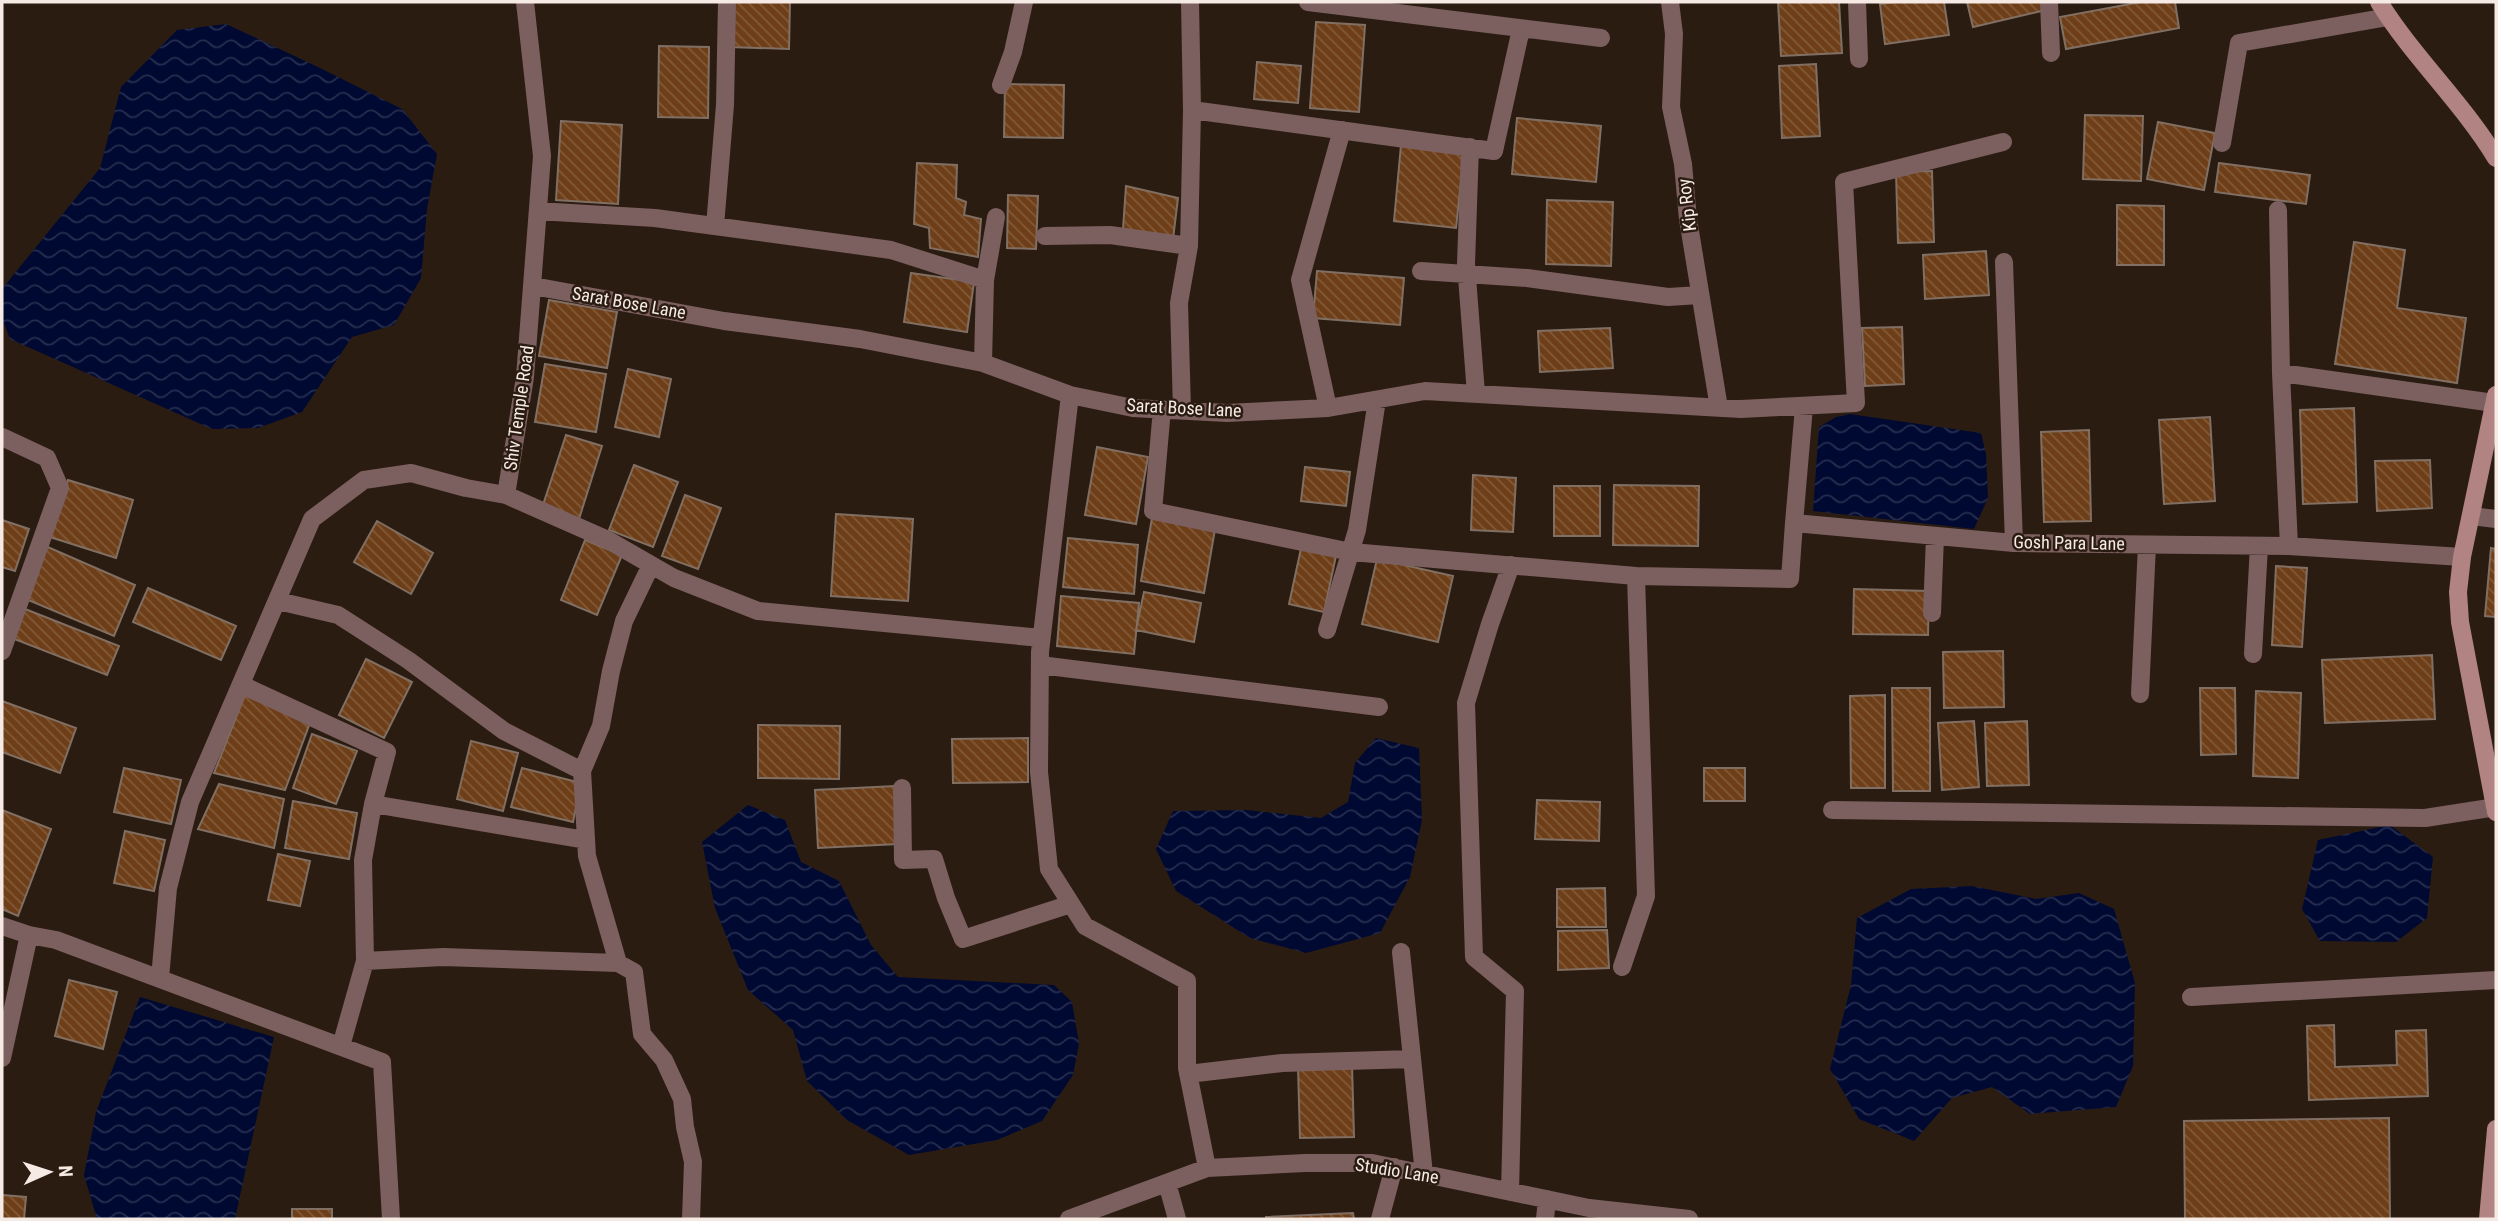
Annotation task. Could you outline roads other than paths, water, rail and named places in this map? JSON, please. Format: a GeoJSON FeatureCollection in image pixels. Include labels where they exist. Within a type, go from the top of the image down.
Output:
{"type":"FeatureCollection","features":[{"type":"Feature","properties":{"kind":"street","name":"Shiv Temple Road"},"geometry":{"type":"LineString","coordinates":[[160,978],[168,888],[190,802],[312,519],[364,480],[411,472],[466,488],[506,495],[525,377],[542,156],[525,2]]}},
{"type":"Feature","properties":{"kind":"street"},"geometry":{"type":"LineString","coordinates":[[715,226],[725,105],[727,2]]}},
{"type":"Feature","properties":{"kind":"street"},"geometry":{"type":"LineString","coordinates":[[1001,85],[1013,52],[1024,2]]}},
{"type":"Feature","properties":{"kind":"street"},"geometry":{"type":"LineString","coordinates":[[1182,410],[1179,303],[1189,246],[1192,110],[1190,2]]}},
{"type":"Feature","properties":{"kind":"street"},"geometry":{"type":"LineString","coordinates":[[1308,2],[1601,38]]}},
{"type":"Feature","properties":{"kind":"street","name":"Kip Roy"},"geometry":{"type":"LineString","coordinates":[[1671,2],[1674,34],[1671,107],[1683,164],[1688,219],[1719,408]]}},
{"type":"Feature","properties":{"kind":"street"},"geometry":{"type":"LineString","coordinates":[[1857,2],[1859,59]]}},
{"type":"Feature","properties":{"kind":"street"},"geometry":{"type":"LineString","coordinates":[[2049,2],[2051,53]]}},
{"type":"Feature","properties":{"kind":"street"},"geometry":{"type":"LineString","coordinates":[[2222,143],[2239,43],[2383,9],[2480,131],[2496,158]]}},
{"type":"Feature","properties":{"kind":"street"},"geometry":{"type":"LineString","coordinates":[[1192,110],[1494,151],[1521,29]]}},
{"type":"Feature","properties":{"kind":"street"},"geometry":{"type":"LineString","coordinates":[[1328,408],[1300,279],[1342,130]]}},
{"type":"Feature","properties":{"kind":"street","name":"Sarat Bose Lane"},"geometry":{"type":"LineString","coordinates":[[533,286],[724,321],[860,339],[983,363],[1070,395],[1133,408],[1227,412],[1328,408],[1425,391],[1719,408],[1804,407],[1856,403],[1844,182],[2003,142]]}},
{"type":"Feature","properties":{"kind":"street"},"geometry":{"type":"LineString","coordinates":[[1470,147],[1466,274],[1476,394]]}},
{"type":"Feature","properties":{"kind":"street"},"geometry":{"type":"LineString","coordinates":[[2278,210],[2281,373],[2289,546]]}},
{"type":"Feature","properties":{"kind":"street"},"geometry":{"type":"LineString","coordinates":[[538,211],[655,218],[891,250],[985,280]]}},
{"type":"Feature","properties":{"kind":"street"},"geometry":{"type":"LineString","coordinates":[[983,363],[985,280],[996,217]]}},
{"type":"Feature","properties":{"kind":"street"},"geometry":{"type":"LineString","coordinates":[[1045,236],[1110,235],[1189,246]]}},
{"type":"Feature","properties":{"kind":"street"},"geometry":{"type":"LineString","coordinates":[[2004,262],[2014,543]]}},
{"type":"Feature","properties":{"kind":"street"},"geometry":{"type":"LineString","coordinates":[[1421,271],[1527,278],[1668,296],[1700,295]]}},
{"type":"Feature","properties":{"kind":"street"},"geometry":{"type":"LineString","coordinates":[[1832,810],[2425,818],[2496,809],[2460,622],[2458,592],[2462,557],[2495,409],[2281,373]]}},
{"type":"Feature","properties":{"kind":"street"},"geometry":{"type":"LineString","coordinates":[[1070,395],[1041,638],[1039,772],[1049,869],[1084,926],[1187,981],[1188,1074],[1207,1168]]}},
{"type":"Feature","properties":{"kind":"street"},"geometry":{"type":"LineString","coordinates":[[1327,631],[1357,530],[1377,400]]}},
{"type":"Feature","properties":{"kind":"street"},"geometry":{"type":"LineString","coordinates":[[1162,409],[1153,511],[1351,552],[1636,576],[1790,579],[1804,407]]}},
{"type":"Feature","properties":{"kind":"street"},"geometry":{"type":"LineString","coordinates":[[2,437],[47,458],[60,488],[2,651]]}},
{"type":"Feature","properties":{"kind":"street"},"geometry":{"type":"LineString","coordinates":[[506,495],[608,540],[674,578],[758,611],[1041,638]]}},
{"type":"Feature","properties":{"kind":"street"},"geometry":{"type":"LineString","coordinates":[[2471,516],[2496,519]]}},
{"type":"Feature","properties":{"kind":"street","name":"Gosh Para Lane"},"geometry":{"type":"LineString","coordinates":[[1794,523],[2014,543],[2289,546],[2462,557]]}},
{"type":"Feature","properties":{"kind":"street"},"geometry":{"type":"LineString","coordinates":[[1932,613],[1935,537]]}},
{"type":"Feature","properties":{"kind":"street"},"geometry":{"type":"LineString","coordinates":[[2140,694],[2147,545]]}},
{"type":"Feature","properties":{"kind":"street"},"geometry":{"type":"LineString","coordinates":[[2253,654],[2259,546]]}},
{"type":"Feature","properties":{"kind":"street"},"geometry":{"type":"LineString","coordinates":[[618,964],[587,856],[582,771],[601,726],[624,621],[650,565]]}},
{"type":"Feature","properties":{"kind":"street"},"geometry":{"type":"LineString","coordinates":[[1510,1192],[1515,991],[1474,957],[1466,703],[1511,565]]}},
{"type":"Feature","properties":{"kind":"street"},"geometry":{"type":"LineString","coordinates":[[1622,967],[1646,897],[1636,576]]}},
{"type":"Feature","properties":{"kind":"street"},"geometry":{"type":"LineString","coordinates":[[278,601],[338,615],[408,660],[504,731],[582,771]]}},
{"type":"Feature","properties":{"kind":"street"},"geometry":{"type":"LineString","coordinates":[[1040,665],[1379,708]]}},
{"type":"Feature","properties":{"kind":"street"},"geometry":{"type":"LineString","coordinates":[[242,685],[387,752],[373,804],[363,860],[365,961],[341,1046]]}},
{"type":"Feature","properties":{"kind":"street"},"geometry":{"type":"LineString","coordinates":[[902,788],[903,860],[934,859],[963,939],[1071,904]]}},
{"type":"Feature","properties":{"kind":"street"},"geometry":{"type":"LineString","coordinates":[[373,804],[586,840]]}},
{"type":"Feature","properties":{"kind":"street"},"geometry":{"type":"LineString","coordinates":[[2,926],[57,940],[382,1062],[391,1219]]}},
{"type":"Feature","properties":{"kind":"street"},"geometry":{"type":"LineString","coordinates":[[2,1058],[29,935]]}},
{"type":"Feature","properties":{"kind":"street"},"geometry":{"type":"LineString","coordinates":[[1401,952],[1424,1174]]}},
{"type":"Feature","properties":{"kind":"street"},"geometry":{"type":"LineString","coordinates":[[365,961],[443,957],[618,964],[634,972],[642,1034],[664,1060],[682,1099],[693,1162],[691,1219]]}},
{"type":"Feature","properties":{"kind":"street"},"geometry":{"type":"LineString","coordinates":[[2191,997],[2496,980]]}},
{"type":"Feature","properties":{"kind":"street"},"geometry":{"type":"LineString","coordinates":[[1188,1074],[1282,1063],[1412,1059]]}},
{"type":"Feature","properties":{"kind":"street"},"geometry":{"type":"LineString","coordinates":[[2488,1219],[2496,1129]]}},
{"type":"Feature","properties":{"kind":"street","name":"Studio Lane"},"geometry":{"type":"LineString","coordinates":[[1069,1219],[1207,1168],[1304,1163],[1372,1163],[1589,1208],[1689,1219]]}},
{"type":"Feature","properties":{"kind":"street"},"geometry":{"type":"LineString","coordinates":[[1380,1219],[1394,1167]]}},
{"type":"Feature","properties":{"kind":"street"},"geometry":{"type":"LineString","coordinates":[[1167,1183],[1177,1219]]}},
{"type":"Feature","properties":{"kind":"street"},"geometry":{"type":"LineString","coordinates":[[1545,1219],[1547,1199]]}},
{"type":"Feature","properties":{"kind":"water"},"geometry":{"type":"Polygon","coordinates":[[[226,24],[402,109],[437,154],[427,209],[421,278],[394,325],[352,337],[302,412],[258,428],[212,429],[10,339],[2,318],[2,289],[100,168],[121,87],[177,30],[226,24]]]}},
{"type":"Feature","properties":{"kind":"water"},"geometry":{"type":"Polygon","coordinates":[[[1850,414],[1981,433],[1986,454],[1988,498],[1974,529],[1813,511],[1819,427],[1836,417],[1850,414]]]}},
{"type":"Feature","properties":{"kind":"water"},"geometry":{"type":"Polygon","coordinates":[[[1376,738],[1419,748],[1422,820],[1410,877],[1380,933],[1306,953],[1250,938],[1176,891],[1156,849],[1173,811],[1246,810],[1321,818],[1348,802],[1355,763],[1376,738]]]}},
{"type":"Feature","properties":{"kind":"water"},"geometry":{"type":"Polygon","coordinates":[[[748,805],[785,820],[801,862],[839,881],[871,945],[898,977],[1054,985],[1072,1002],[1079,1044],[1073,1075],[1042,1121],[997,1140],[909,1155],[847,1120],[807,1081],[793,1030],[748,990],[715,908],[702,842],[748,805]]]}},
{"type":"Feature","properties":{"kind":"water"},"geometry":{"type":"Polygon","coordinates":[[[2390,825],[2433,857],[2427,918],[2396,942],[2320,941],[2302,909],[2318,840],[2390,825]]]}},
{"type":"Feature","properties":{"kind":"water"},"geometry":{"type":"Polygon","coordinates":[[[1972,886],[2036,899],[2079,893],[2114,909],[2135,983],[2133,1066],[2116,1107],[2030,1114],[1992,1087],[1952,1098],[1914,1141],[1859,1119],[1830,1069],[1851,985],[1857,918],[1911,889],[1972,886]]]}},
{"type":"Feature","properties":{"kind":"water"},"geometry":{"type":"Polygon","coordinates":[[[140,997],[274,1037],[235,1219],[97,1219],[84,1175],[96,1112],[140,997]]]}}]}
